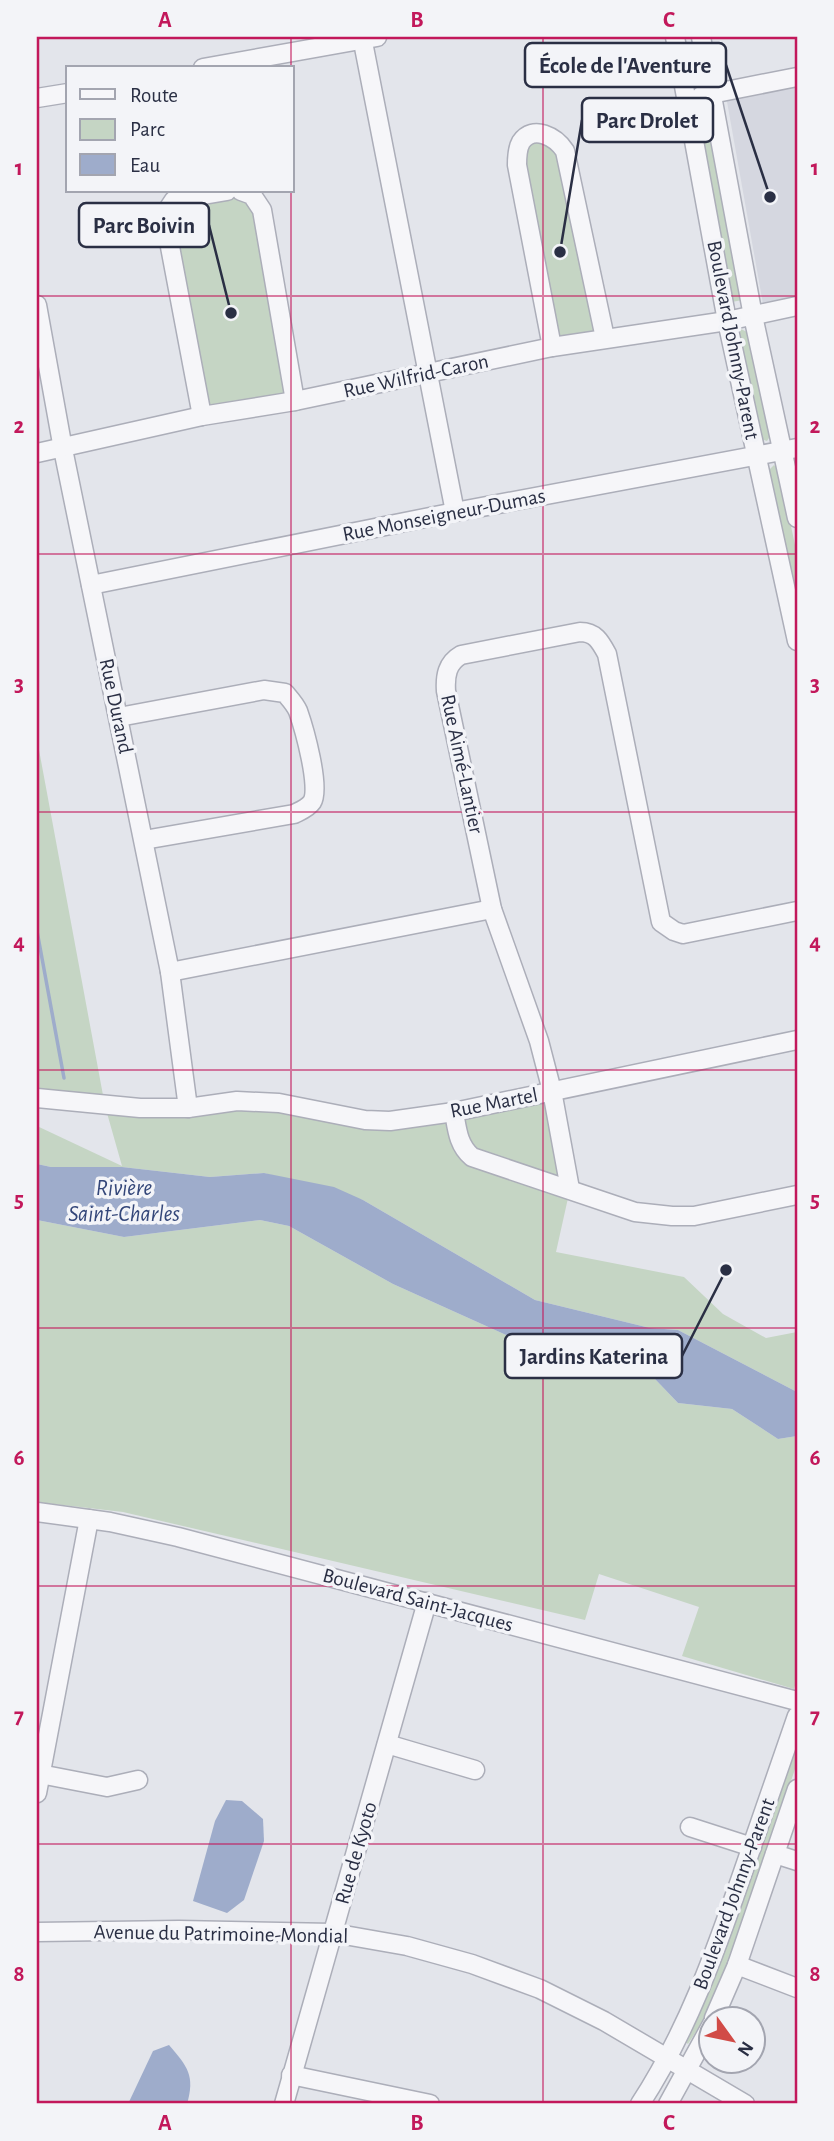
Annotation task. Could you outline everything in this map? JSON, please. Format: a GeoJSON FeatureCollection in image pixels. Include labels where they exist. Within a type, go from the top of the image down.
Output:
{"type":"FeatureCollection","features":[{"type":"Feature","properties":{"kind":"street","name":"Boulevard Johnny-Parent"},"geometry":{"type":"LineString","coordinates":[[675,37],[727,321],[797,641]]}},
{"type":"Feature","properties":{"kind":"street","name":"Boulevard Johnny-Parent"},"geometry":{"type":"LineString","coordinates":[[701,37],[753,316],[789,450],[797,518]]}},
{"type":"Feature","properties":{"kind":"street"},"geometry":{"type":"LineString","coordinates":[[214,66],[367,38],[455,512]]}},
{"type":"Feature","properties":{"kind":"street"},"geometry":{"type":"LineString","coordinates":[[687,99],[797,78]]}},
{"type":"Feature","properties":{"kind":"street"},"geometry":{"type":"LineString","coordinates":[[37,99],[66,93]]}},
{"type":"Feature","properties":{"kind":"street"},"geometry":{"type":"LineString","coordinates":[[552,347],[517,165],[519,145],[533,134],[551,135],[565,151],[605,338]]}},
{"type":"Feature","properties":{"kind":"street"},"geometry":{"type":"LineString","coordinates":[[202,416],[164,215],[174,200],[220,192]]}},
{"type":"Feature","properties":{"kind":"street"},"geometry":{"type":"LineString","coordinates":[[244,192],[252,195],[262,210],[295,401]]}},
{"type":"Feature","properties":{"kind":"street","name":"Rue Durand"},"geometry":{"type":"LineString","coordinates":[[37,305],[63,449],[170,972],[188,1108]]}},
{"type":"Feature","properties":{"kind":"street","name":"Rue Wilfrid-Caron"},"geometry":{"type":"LineString","coordinates":[[37,453],[202,416],[295,401],[552,347],[727,321],[797,306]]}},
{"type":"Feature","properties":{"kind":"street","name":"Rue Monseigneur-Dumas"},"geometry":{"type":"LineString","coordinates":[[91,585],[455,512],[789,450]]}},
{"type":"Feature","properties":{"kind":"street","name":"Rue Aimé-Lantier"},"geometry":{"type":"LineString","coordinates":[[570,1189],[552,1091],[539,1041],[492,909],[446,691],[447,670],[454,659],[461,655],[580,632],[588,632],[596,637],[607,654],[661,922],[683,934],[797,911]]}},
{"type":"Feature","properties":{"kind":"street"},"geometry":{"type":"LineString","coordinates":[[119,717],[264,690],[285,693],[298,711],[315,779],[312,802],[293,814],[144,840]]}},
{"type":"Feature","properties":{"kind":"street"},"geometry":{"type":"LineString","coordinates":[[170,972],[492,909]]}},
{"type":"Feature","properties":{"kind":"street","name":"Rue Martel"},"geometry":{"type":"LineString","coordinates":[[37,1098],[105,1106],[188,1108],[237,1101],[279,1103],[365,1120],[390,1121],[454,1112],[797,1040]]}},
{"type":"Feature","properties":{"kind":"street"},"geometry":{"type":"LineString","coordinates":[[454,1112],[459,1141],[464,1151],[472,1157],[635,1212],[694,1216],[797,1195]]}},
{"type":"Feature","properties":{"kind":"street","name":"Boulevard Saint-Jacques"},"geometry":{"type":"LineString","coordinates":[[37,1512],[89,1519],[178,1537],[797,1701]]}},
{"type":"Feature","properties":{"kind":"street"},"geometry":{"type":"LineString","coordinates":[[37,1793],[89,1519]]}},
{"type":"Feature","properties":{"kind":"street","name":"Rue de Kyoto"},"geometry":{"type":"LineString","coordinates":[[284,2104],[427,1602]]}},
{"type":"Feature","properties":{"kind":"street","name":"Boulevard Johnny-Parent"},"geometry":{"type":"LineString","coordinates":[[640,2104],[668,2059],[713,1959],[797,1716]]}},
{"type":"Feature","properties":{"kind":"street"},"geometry":{"type":"LineString","coordinates":[[387,1744],[475,1770]]}},
{"type":"Feature","properties":{"kind":"street"},"geometry":{"type":"LineString","coordinates":[[40,1774],[107,1787],[138,1780]]}},
{"type":"Feature","properties":{"kind":"street","name":"Boulevard Johnny-Parent"},"geometry":{"type":"LineString","coordinates":[[721,2004],[737,1965],[797,1789]]}},
{"type":"Feature","properties":{"kind":"street"},"geometry":{"type":"LineString","coordinates":[[690,1827],[752,1847]]}},
{"type":"Feature","properties":{"kind":"street"},"geometry":{"type":"LineString","coordinates":[[775,1854],[797,1861]]}},
{"type":"Feature","properties":{"kind":"street","name":"Avenue du Patrimoine-Mondial"},"geometry":{"type":"LineString","coordinates":[[37,1932],[179,1930],[333,1933],[407,1946],[472,1964],[540,1989],[604,2021],[745,2104]]}},
{"type":"Feature","properties":{"kind":"street"},"geometry":{"type":"LineString","coordinates":[[737,1965],[797,1988]]}},
{"type":"Feature","properties":{"kind":"street","name":"Boulevard Johnny-Parent"},"geometry":{"type":"LineString","coordinates":[[668,2104],[698,2051]]}},
{"type":"Feature","properties":{"kind":"street"},"geometry":{"type":"LineString","coordinates":[[291,2076],[430,2104]]}},
{"type":"Feature","properties":{"kind":"shaded area"},"geometry":{"type":"Polygon","coordinates":[[[797,82],[797,297],[763,304],[726,96],[797,82]]]}},
{"type":"Feature","properties":{"kind":"green space"},"geometry":{"type":"Polygon","coordinates":[[[708,113],[742,300],[732,302],[697,114],[708,113]]]}},
{"type":"Feature","properties":{"kind":"green space"},"geometry":{"type":"Polygon","coordinates":[[[525,138],[559,142],[605,338],[552,347],[518,155],[525,138]]]}},
{"type":"Feature","properties":{"kind":"green space"},"geometry":{"type":"Polygon","coordinates":[[[252,195],[295,401],[202,416],[168,206],[182,197],[252,195]]]}},
{"type":"Feature","properties":{"kind":"green space"},"geometry":{"type":"Polygon","coordinates":[[[741,329],[749,333],[771,435],[767,441],[761,439],[738,334],[741,329]]]}},
{"type":"Feature","properties":{"kind":"green space"},"geometry":{"type":"Polygon","coordinates":[[[774,465],[779,471],[797,554],[797,606],[768,471],[774,465]]]}},
{"type":"Feature","properties":{"kind":"green space"},"geometry":{"type":"Polygon","coordinates":[[[37,739],[105,1106],[37,1099],[37,739]]]}},
{"type":"Feature","properties":{"kind":"green space"},"geometry":{"type":"Polygon","coordinates":[[[552,1091],[570,1189],[556,1252],[684,1277],[723,1314],[766,1338],[797,1332],[797,1392],[678,1330],[650,1328],[535,1300],[363,1200],[264,1173],[210,1177],[122,1167],[51,1167],[37,1164],[37,1126],[122,1166],[105,1106],[237,1101],[365,1120],[552,1091]]]}},
{"type":"Feature","properties":{"kind":"green space"},"geometry":{"type":"Polygon","coordinates":[[[37,1220],[124,1237],[260,1220],[289,1226],[393,1284],[526,1344],[545,1342],[633,1356],[678,1403],[732,1409],[778,1439],[797,1436],[797,1678],[794,1689],[682,1656],[699,1607],[599,1574],[585,1620],[123,1512],[37,1502],[37,1220]]]}},
{"type":"Feature","properties":{"kind":"green space"},"geometry":{"type":"Polygon","coordinates":[[[797,1740],[797,1763],[733,1955],[713,2004],[698,2004],[698,2029],[688,2044],[684,2041],[797,1740]]]}},
{"type":"Feature","properties":{"kind":"water","name":"Rivière Saint-Charles"},"geometry":{"type":"Polygon","coordinates":[[[37,1164],[51,1167],[122,1167],[210,1177],[264,1173],[334,1187],[363,1200],[535,1300],[650,1328],[678,1330],[797,1392],[797,1436],[778,1439],[732,1409],[678,1403],[633,1356],[545,1342],[526,1344],[393,1284],[289,1226],[260,1220],[124,1237],[37,1220],[37,1164]]]}},
{"type":"Feature","properties":{"kind":"water"},"geometry":{"type":"Polygon","coordinates":[[[226,1800],[242,1801],[263,1819],[264,1841],[244,1900],[227,1913],[193,1901],[215,1821],[226,1800]]]}},
{"type":"Feature","properties":{"kind":"water"},"geometry":{"type":"Polygon","coordinates":[[[169,2045],[188,2072],[190,2086],[187,2104],[128,2104],[153,2051],[169,2045]]]}},
{"type":"Feature","properties":{"kind":"waterway"},"geometry":{"type":"LineString","coordinates":[[37,931],[64,1078]]}},
{"type":"Feature","properties":{"kind":"place","name":"École de l'Aventure"},"geometry":{"type":"Point","coordinates":[770,197]}},
{"type":"Feature","properties":{"kind":"place","name":"Parc Drolet"},"geometry":{"type":"Point","coordinates":[560,252]}},
{"type":"Feature","properties":{"kind":"place","name":"Parc Boivin"},"geometry":{"type":"Point","coordinates":[231,313]}},
{"type":"Feature","properties":{"kind":"place","name":"Jardins Katerina"},"geometry":{"type":"Point","coordinates":[726,1270]}}]}
